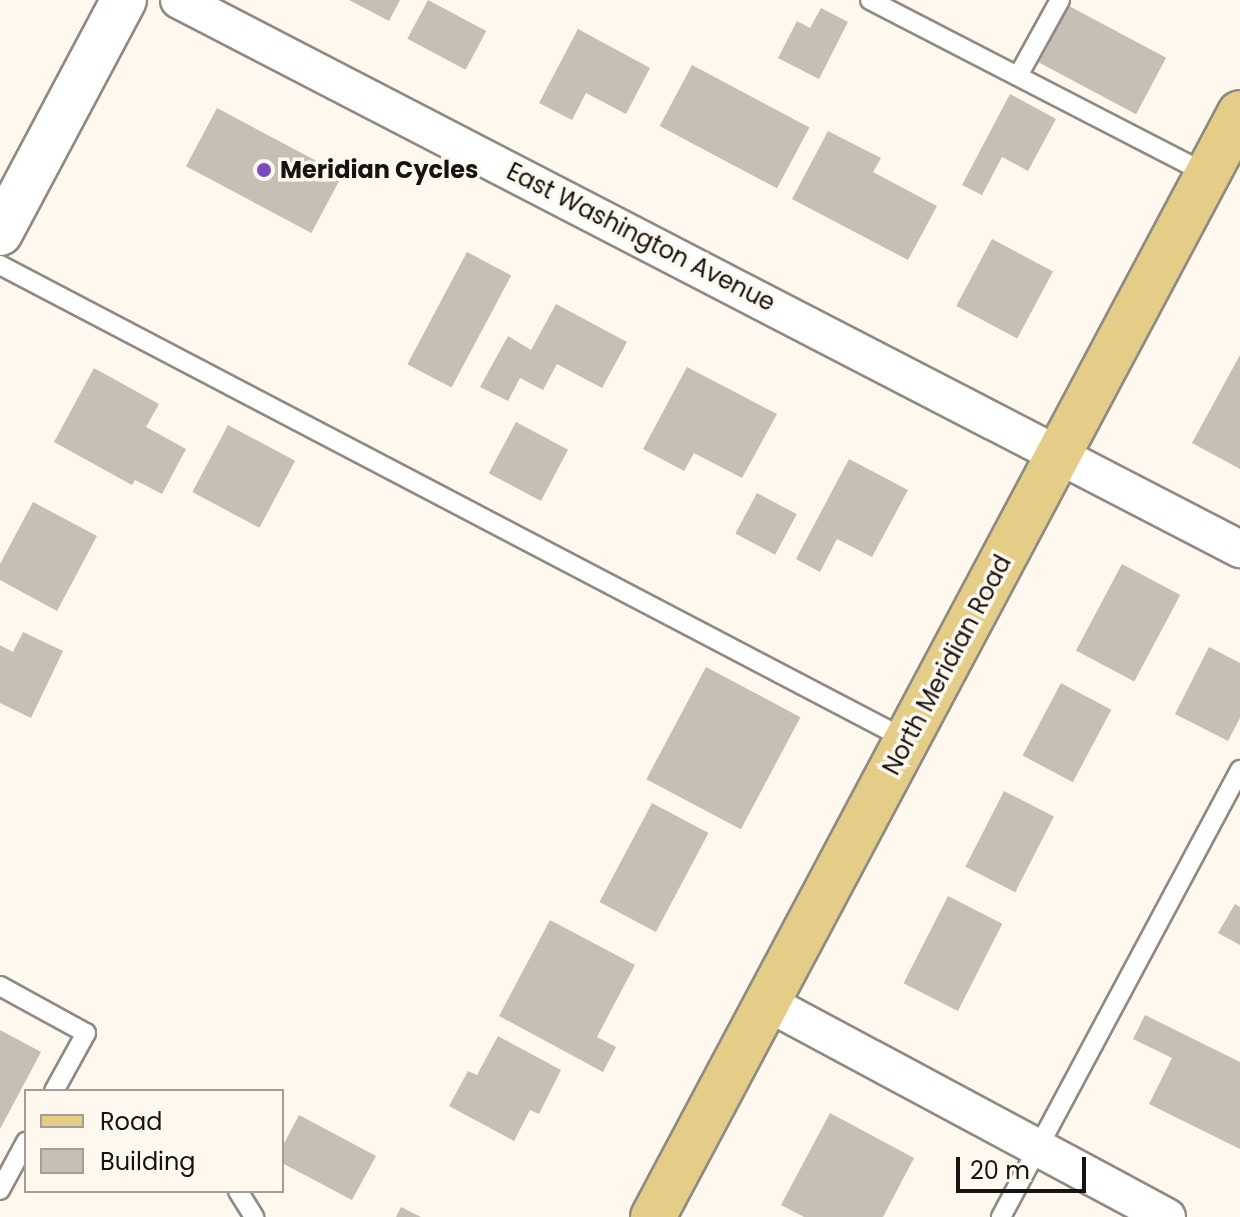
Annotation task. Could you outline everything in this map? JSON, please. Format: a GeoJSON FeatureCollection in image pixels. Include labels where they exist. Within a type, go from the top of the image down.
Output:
{"type":"FeatureCollection","features":[{"type":"Feature","properties":{"kind":"main road","name":"North Meridian Road"},"geometry":{"type":"LineString","coordinates":[[653,1217],[1240,113]]}},
{"type":"Feature","properties":{"kind":"street"},"geometry":{"type":"LineString","coordinates":[[0,233],[124,0]]}},
{"type":"Feature","properties":{"kind":"street","name":"East Washington Avenue"},"geometry":{"type":"LineString","coordinates":[[179,0],[1060,453],[1240,549]]}},
{"type":"Feature","properties":{"kind":"street"},"geometry":{"type":"LineString","coordinates":[[766,1002],[1167,1217]]}},
{"type":"Feature","properties":{"kind":"lane"},"geometry":{"type":"LineString","coordinates":[[870,0],[1207,174]]}},
{"type":"Feature","properties":{"kind":"lane"},"geometry":{"type":"LineString","coordinates":[[1018,76],[1060,0]]}},
{"type":"Feature","properties":{"kind":"lane"},"geometry":{"type":"LineString","coordinates":[[0,265],[907,740]]}},
{"type":"Feature","properties":{"kind":"lane"},"geometry":{"type":"LineString","coordinates":[[1001,1217],[1240,770]]}},
{"type":"Feature","properties":{"kind":"lane"},"geometry":{"type":"LineString","coordinates":[[0,986],[86,1033],[55,1089]]}},
{"type":"Feature","properties":{"kind":"lane"},"geometry":{"type":"LineString","coordinates":[[0,1190],[24,1146]]}},
{"type":"Feature","properties":{"kind":"lane"},"geometry":{"type":"LineString","coordinates":[[239,1193],[254,1217]]}},
{"type":"Feature","properties":{"kind":"building"},"geometry":{"type":"Polygon","coordinates":[[[349,0],[400,0],[389,21],[349,0]]]}},
{"type":"Feature","properties":{"kind":"building"},"geometry":{"type":"Polygon","coordinates":[[[428,0],[486,31],[466,70],[407,39],[428,0]]]}},
{"type":"Feature","properties":{"kind":"building"},"geometry":{"type":"Polygon","coordinates":[[[1069,6],[1166,58],[1136,114],[1039,63],[1069,6]]]}},
{"type":"Feature","properties":{"kind":"building"},"geometry":{"type":"Polygon","coordinates":[[[821,8],[848,22],[819,79],[778,58],[797,21],[810,28],[821,8]]]}},
{"type":"Feature","properties":{"kind":"building"},"geometry":{"type":"Polygon","coordinates":[[[578,29],[650,68],[626,114],[586,93],[572,120],[539,103],[578,29]]]}},
{"type":"Feature","properties":{"kind":"building"},"geometry":{"type":"Polygon","coordinates":[[[692,65],[809,127],[777,188],[660,126],[692,65]]]}},
{"type":"Feature","properties":{"kind":"building"},"geometry":{"type":"Polygon","coordinates":[[[1010,94],[1056,119],[1028,171],[1002,157],[982,195],[962,185],[1010,94]]]}},
{"type":"Feature","properties":{"kind":"building","name":"Meridian Cycles"},"geometry":{"type":"Polygon","coordinates":[[[217,108],[342,175],[311,233],[186,166],[217,108]]]}},
{"type":"Feature","properties":{"kind":"building"},"geometry":{"type":"Polygon","coordinates":[[[828,131],[881,158],[873,172],[937,206],[908,260],[792,199],[828,131]]]}},
{"type":"Feature","properties":{"kind":"building"},"geometry":{"type":"Polygon","coordinates":[[[992,239],[1053,271],[1017,338],[956,306],[992,239]]]}},
{"type":"Feature","properties":{"kind":"building"},"geometry":{"type":"Polygon","coordinates":[[[467,252],[511,275],[452,388],[407,364],[467,252]]]}},
{"type":"Feature","properties":{"kind":"building"},"geometry":{"type":"Polygon","coordinates":[[[556,304],[627,342],[602,388],[557,364],[543,390],[520,378],[508,401],[480,387],[508,336],[531,350],[556,304]]]}},
{"type":"Feature","properties":{"kind":"building"},"geometry":{"type":"Polygon","coordinates":[[[1240,355],[1240,469],[1192,443],[1240,355]]]}},
{"type":"Feature","properties":{"kind":"building"},"geometry":{"type":"Polygon","coordinates":[[[687,367],[777,414],[742,478],[694,453],[684,471],[643,449],[687,367]]]}},
{"type":"Feature","properties":{"kind":"building"},"geometry":{"type":"Polygon","coordinates":[[[94,368],[159,404],[146,427],[186,449],[162,494],[135,480],[132,485],[54,442],[94,368]]]}},
{"type":"Feature","properties":{"kind":"building"},"geometry":{"type":"Polygon","coordinates":[[[516,422],[568,450],[541,501],[489,473],[516,422]]]}},
{"type":"Feature","properties":{"kind":"building"},"geometry":{"type":"Polygon","coordinates":[[[228,425],[295,461],[259,528],[192,492],[228,425]]]}},
{"type":"Feature","properties":{"kind":"building"},"geometry":{"type":"Polygon","coordinates":[[[849,459],[908,490],[872,557],[837,539],[820,572],[796,559],[849,459]]]}},
{"type":"Feature","properties":{"kind":"building"},"geometry":{"type":"Polygon","coordinates":[[[757,493],[797,514],[775,555],[735,534],[757,493]]]}},
{"type":"Feature","properties":{"kind":"building"},"geometry":{"type":"Polygon","coordinates":[[[33,502],[97,536],[57,611],[0,580],[0,564],[33,502]]]}},
{"type":"Feature","properties":{"kind":"building"},"geometry":{"type":"Polygon","coordinates":[[[1122,564],[1180,595],[1134,682],[1076,651],[1122,564]]]}},
{"type":"Feature","properties":{"kind":"building"},"geometry":{"type":"Polygon","coordinates":[[[23,632],[63,651],[31,718],[0,703],[0,645],[13,652],[23,632]]]}},
{"type":"Feature","properties":{"kind":"building"},"geometry":{"type":"Polygon","coordinates":[[[1209,647],[1240,663],[1240,718],[1228,741],[1175,714],[1209,647]]]}},
{"type":"Feature","properties":{"kind":"building"},"geometry":{"type":"Polygon","coordinates":[[[706,667],[800,717],[741,829],[646,779],[706,667]]]}},
{"type":"Feature","properties":{"kind":"building"},"geometry":{"type":"Polygon","coordinates":[[[1061,683],[1111,710],[1073,782],[1023,755],[1061,683]]]}},
{"type":"Feature","properties":{"kind":"building"},"geometry":{"type":"Polygon","coordinates":[[[1004,791],[1054,816],[1015,892],[965,867],[1004,791]]]}},
{"type":"Feature","properties":{"kind":"building"},"geometry":{"type":"Polygon","coordinates":[[[652,803],[709,833],[656,932],[599,902],[652,803]]]}},
{"type":"Feature","properties":{"kind":"building"},"geometry":{"type":"Polygon","coordinates":[[[948,896],[1002,924],[958,1011],[904,983],[948,896]]]}},
{"type":"Feature","properties":{"kind":"building"},"geometry":{"type":"Polygon","coordinates":[[[1235,904],[1240,907],[1240,945],[1218,933],[1235,904]]]}},
{"type":"Feature","properties":{"kind":"building"},"geometry":{"type":"Polygon","coordinates":[[[550,920],[635,965],[597,1037],[616,1047],[603,1072],[499,1016],[550,920]]]}},
{"type":"Feature","properties":{"kind":"building"},"geometry":{"type":"Polygon","coordinates":[[[1145,1015],[1240,1062],[1240,1149],[1149,1104],[1172,1058],[1133,1039],[1145,1015]]]}},
{"type":"Feature","properties":{"kind":"building"},"geometry":{"type":"Polygon","coordinates":[[[0,1030],[41,1052],[0,1129],[0,1030]]]}},
{"type":"Feature","properties":{"kind":"building"},"geometry":{"type":"Polygon","coordinates":[[[498,1036],[561,1070],[539,1114],[530,1110],[514,1141],[449,1106],[468,1071],[477,1075],[498,1036]]]}},
{"type":"Feature","properties":{"kind":"building"},"geometry":{"type":"Polygon","coordinates":[[[830,1113],[914,1158],[883,1217],[804,1217],[781,1205],[830,1113]]]}},
{"type":"Feature","properties":{"kind":"building"},"geometry":{"type":"Polygon","coordinates":[[[299,1115],[376,1156],[352,1200],[284,1164],[284,1143],[299,1115]]]}},
{"type":"Feature","properties":{"kind":"building"},"geometry":{"type":"Polygon","coordinates":[[[401,1207],[421,1217],[396,1217],[401,1207]]]}},
{"type":"Feature","properties":{"kind":"place","name":"Meridian Cycles"},"geometry":{"type":"Point","coordinates":[264,170]}}]}
